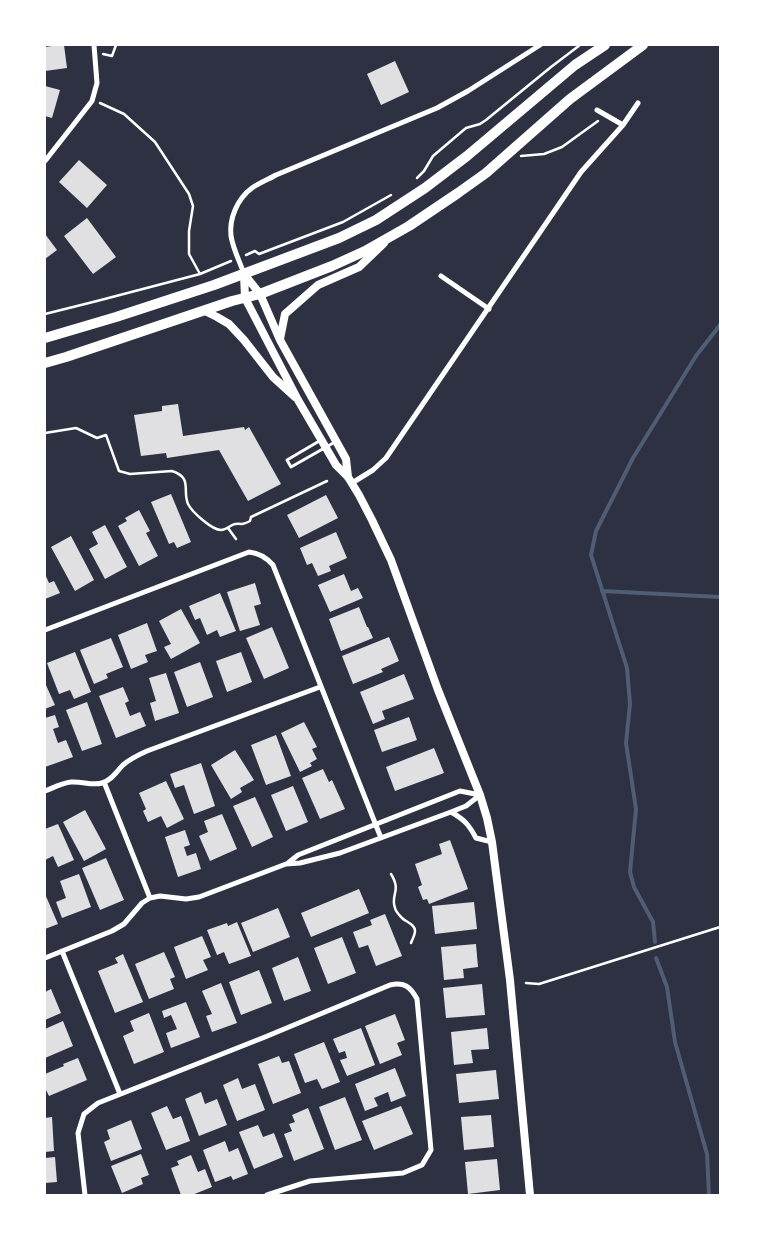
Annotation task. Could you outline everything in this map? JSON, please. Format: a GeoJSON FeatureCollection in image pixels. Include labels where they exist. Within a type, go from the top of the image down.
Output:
{"type":"FeatureCollection","features":[{"type":"Feature","properties":{"kind":"main road"},"geometry":{"type":"LineString","coordinates":[[45,338],[214,285],[339,238],[376,220],[432,183],[575,65],[605,45]]}},
{"type":"Feature","properties":{"kind":"main road"},"geometry":{"type":"LineString","coordinates":[[45,362],[205,312],[232,301],[260,294],[332,266],[392,237],[486,173],[570,99],[644,45]]}},
{"type":"Feature","properties":{"kind":"street"},"geometry":{"type":"LineString","coordinates":[[45,162],[92,101],[97,83],[94,45]]}},
{"type":"Feature","properties":{"kind":"street"},"geometry":{"type":"LineString","coordinates":[[350,480],[346,460],[280,340],[260,294],[244,274],[231,238],[231,223],[236,207],[252,188],[276,175],[437,108],[468,91],[540,45]]}},
{"type":"Feature","properties":{"kind":"street"},"geometry":{"type":"LineString","coordinates":[[350,480],[373,470],[386,458],[581,172],[624,125],[638,103]]}},
{"type":"Feature","properties":{"kind":"street"},"geometry":{"type":"LineString","coordinates":[[598,110],[624,125]]}},
{"type":"Feature","properties":{"kind":"street"},"geometry":{"type":"LineString","coordinates":[[280,340],[285,314],[318,285],[358,267],[392,237]]}},
{"type":"Feature","properties":{"kind":"street"},"geometry":{"type":"LineString","coordinates":[[244,274],[245,298],[298,400],[336,465],[350,480],[391,560],[451,726],[480,795],[492,842],[510,980],[530,1195]]}},
{"type":"Feature","properties":{"kind":"street"},"geometry":{"type":"LineString","coordinates":[[441,276],[489,308]]}},
{"type":"Feature","properties":{"kind":"street"},"geometry":{"type":"LineString","coordinates":[[205,312],[229,324],[273,377],[298,400]]}},
{"type":"Feature","properties":{"kind":"street"},"geometry":{"type":"LineString","coordinates":[[45,630],[249,552],[256,552],[268,559],[381,838]]}},
{"type":"Feature","properties":{"kind":"street"},"geometry":{"type":"LineString","coordinates":[[45,791],[70,782],[95,784],[104,782],[114,777],[132,758],[147,751],[320,687]]}},
{"type":"Feature","properties":{"kind":"street"},"geometry":{"type":"LineString","coordinates":[[104,782],[150,898]]}},
{"type":"Feature","properties":{"kind":"street"},"geometry":{"type":"LineString","coordinates":[[45,958],[112,931],[124,924],[142,903],[150,898],[160,896],[186,899],[199,897],[286,864],[298,855],[460,791],[480,795]]}},
{"type":"Feature","properties":{"kind":"street"},"geometry":{"type":"LineString","coordinates":[[286,864],[300,863],[381,838],[466,806],[480,795]]}},
{"type":"Feature","properties":{"kind":"street"},"geometry":{"type":"LineString","coordinates":[[451,812],[470,825],[476,838],[492,842]]}},
{"type":"Feature","properties":{"kind":"street"},"geometry":{"type":"LineString","coordinates":[[62,951],[120,1094]]}},
{"type":"Feature","properties":{"kind":"street"},"geometry":{"type":"LineString","coordinates":[[85,1195],[78,1133],[84,1114],[98,1103],[390,986],[406,985],[414,992],[417,999],[431,1150],[422,1165],[403,1173],[310,1181],[267,1195]]}},
{"type":"Feature","properties":{"kind":"lane"},"geometry":{"type":"LineString","coordinates":[[322,439],[287,460],[291,467],[336,442]]}},
{"type":"Feature","properties":{"kind":"path"},"geometry":{"type":"LineString","coordinates":[[95,55],[112,56],[116,45]]}},
{"type":"Feature","properties":{"kind":"path"},"geometry":{"type":"LineString","coordinates":[[416,179],[424,171],[433,156],[466,128],[486,120],[550,67],[580,45]]}},
{"type":"Feature","properties":{"kind":"path"},"geometry":{"type":"LineString","coordinates":[[92,101],[124,114],[155,142],[189,194],[193,206],[189,231],[189,254],[200,274]]}},
{"type":"Feature","properties":{"kind":"path"},"geometry":{"type":"LineString","coordinates":[[519,157],[544,154],[562,147],[582,134],[605,115]]}},
{"type":"Feature","properties":{"kind":"path"},"geometry":{"type":"LineString","coordinates":[[45,314],[200,274],[255,252],[259,254],[343,222],[398,191]]}},
{"type":"Feature","properties":{"kind":"path"},"geometry":{"type":"LineString","coordinates":[[45,433],[76,428],[97,438],[106,435],[119,471],[130,474],[172,471],[177,473],[182,476],[186,484],[187,502],[197,515],[219,530],[225,530],[236,524],[243,525],[250,521],[251,517],[327,481]]}},
{"type":"Feature","properties":{"kind":"path"},"geometry":{"type":"LineString","coordinates":[[228,528],[236,539]]}},
{"type":"Feature","properties":{"kind":"path"},"geometry":{"type":"LineString","coordinates":[[391,874],[397,888],[394,903],[396,909],[401,918],[414,927],[415,932],[411,943]]}},
{"type":"Feature","properties":{"kind":"path"},"geometry":{"type":"LineString","coordinates":[[526,983],[539,984],[720,927]]}},
{"type":"Feature","properties":{"kind":"building"},"geometry":{"type":"Polygon","coordinates":[[[64,45],[67,68],[45,71],[45,47],[64,45]]]}},
{"type":"Feature","properties":{"kind":"building"},"geometry":{"type":"Polygon","coordinates":[[[395,61],[409,92],[381,105],[367,74],[395,61]]]}},
{"type":"Feature","properties":{"kind":"building"},"geometry":{"type":"Polygon","coordinates":[[[45,86],[60,90],[52,118],[45,116],[45,86]]]}},
{"type":"Feature","properties":{"kind":"building"},"geometry":{"type":"Polygon","coordinates":[[[79,160],[107,185],[87,208],[59,182],[79,160]]]}},
{"type":"Feature","properties":{"kind":"building"},"geometry":{"type":"Polygon","coordinates":[[[87,218],[116,257],[93,274],[64,236],[87,218]]]}},
{"type":"Feature","properties":{"kind":"building"},"geometry":{"type":"Polygon","coordinates":[[[45,234],[57,250],[45,259],[45,234]]]}},
{"type":"Feature","properties":{"kind":"building"},"geometry":{"type":"Polygon","coordinates":[[[178,404],[183,436],[244,427],[245,430],[249,427],[281,484],[248,501],[219,450],[167,458],[166,453],[141,456],[134,415],[162,411],[162,406],[178,404]]]}},
{"type":"Feature","properties":{"kind":"building"},"geometry":{"type":"Polygon","coordinates":[[[171,494],[191,542],[177,548],[174,542],[169,544],[151,502],[171,494]]]}},
{"type":"Feature","properties":{"kind":"building"},"geometry":{"type":"Polygon","coordinates":[[[326,495],[338,518],[299,538],[287,515],[326,495]]]}},
{"type":"Feature","properties":{"kind":"building"},"geometry":{"type":"Polygon","coordinates":[[[139,510],[150,531],[146,533],[158,556],[139,566],[118,526],[127,521],[125,518],[139,510]]]}},
{"type":"Feature","properties":{"kind":"building"},"geometry":{"type":"Polygon","coordinates":[[[105,525],[127,567],[105,579],[89,549],[98,544],[92,532],[105,525]]]}},
{"type":"Feature","properties":{"kind":"building"},"geometry":{"type":"Polygon","coordinates":[[[336,532],[347,558],[329,566],[331,571],[318,576],[312,563],[307,565],[300,548],[336,532]]]}},
{"type":"Feature","properties":{"kind":"building"},"geometry":{"type":"Polygon","coordinates":[[[71,536],[94,580],[75,591],[51,547],[71,536]]]}},
{"type":"Feature","properties":{"kind":"building"},"geometry":{"type":"Polygon","coordinates":[[[45,574],[49,583],[54,581],[60,593],[45,599],[45,574]]]}},
{"type":"Feature","properties":{"kind":"building"},"geometry":{"type":"Polygon","coordinates":[[[344,574],[351,591],[358,588],[363,598],[330,612],[318,585],[344,574]]]}},
{"type":"Feature","properties":{"kind":"building"},"geometry":{"type":"Polygon","coordinates":[[[255,583],[261,604],[254,606],[260,625],[240,631],[227,592],[255,583]]]}},
{"type":"Feature","properties":{"kind":"building"},"geometry":{"type":"Polygon","coordinates":[[[220,593],[236,631],[220,637],[217,630],[207,635],[200,618],[195,620],[189,606],[220,593]]]}},
{"type":"Feature","properties":{"kind":"building"},"geometry":{"type":"Polygon","coordinates":[[[359,607],[373,638],[341,651],[329,619],[359,607]]]}},
{"type":"Feature","properties":{"kind":"building"},"geometry":{"type":"Polygon","coordinates":[[[181,609],[200,643],[171,659],[164,647],[171,644],[159,621],[181,609]]]}},
{"type":"Feature","properties":{"kind":"building"},"geometry":{"type":"Polygon","coordinates":[[[147,623],[157,651],[145,655],[148,662],[131,669],[118,635],[147,623]]]}},
{"type":"Feature","properties":{"kind":"building"},"geometry":{"type":"Polygon","coordinates":[[[272,627],[289,668],[264,679],[246,638],[272,627]]]}},
{"type":"Feature","properties":{"kind":"building"},"geometry":{"type":"Polygon","coordinates":[[[389,637],[399,661],[381,669],[383,672],[353,684],[342,656],[389,637]]]}},
{"type":"Feature","properties":{"kind":"building"},"geometry":{"type":"Polygon","coordinates":[[[111,638],[123,667],[106,674],[108,678],[94,684],[80,650],[111,638]]]}},
{"type":"Feature","properties":{"kind":"building"},"geometry":{"type":"Polygon","coordinates":[[[75,652],[91,692],[74,699],[70,690],[59,694],[47,663],[75,652]]]}},
{"type":"Feature","properties":{"kind":"building"},"geometry":{"type":"Polygon","coordinates":[[[241,652],[252,682],[227,692],[216,661],[241,652]]]}},
{"type":"Feature","properties":{"kind":"building"},"geometry":{"type":"Polygon","coordinates":[[[200,662],[213,697],[187,707],[174,672],[200,662]]]}},
{"type":"Feature","properties":{"kind":"building"},"geometry":{"type":"Polygon","coordinates":[[[166,673],[179,713],[155,721],[150,703],[156,701],[149,678],[166,673]]]}},
{"type":"Feature","properties":{"kind":"building"},"geometry":{"type":"Polygon","coordinates":[[[404,674],[414,699],[382,711],[385,719],[373,724],[360,692],[404,674]]]}},
{"type":"Feature","properties":{"kind":"building"},"geometry":{"type":"Polygon","coordinates":[[[45,683],[55,705],[45,709],[45,683]]]}},
{"type":"Feature","properties":{"kind":"building"},"geometry":{"type":"Polygon","coordinates":[[[123,687],[129,701],[125,703],[130,716],[140,712],[146,726],[116,738],[99,696],[123,687]]]}},
{"type":"Feature","properties":{"kind":"building"},"geometry":{"type":"Polygon","coordinates":[[[87,702],[102,744],[82,751],[66,710],[87,702]]]}},
{"type":"Feature","properties":{"kind":"building"},"geometry":{"type":"Polygon","coordinates":[[[55,715],[59,727],[53,729],[58,743],[66,740],[73,757],[45,767],[45,718],[55,715]]]}},
{"type":"Feature","properties":{"kind":"building"},"geometry":{"type":"Polygon","coordinates":[[[409,717],[417,740],[382,752],[374,730],[409,717]]]}},
{"type":"Feature","properties":{"kind":"building"},"geometry":{"type":"Polygon","coordinates":[[[304,722],[317,747],[312,749],[317,759],[310,763],[312,766],[300,772],[281,733],[304,722]]]}},
{"type":"Feature","properties":{"kind":"building"},"geometry":{"type":"Polygon","coordinates":[[[276,735],[291,776],[266,785],[251,745],[276,735]]]}},
{"type":"Feature","properties":{"kind":"building"},"geometry":{"type":"Polygon","coordinates":[[[434,748],[444,773],[395,791],[386,767],[434,748]]]}},
{"type":"Feature","properties":{"kind":"building"},"geometry":{"type":"Polygon","coordinates":[[[235,750],[254,780],[240,788],[242,792],[231,799],[211,765],[235,750]]]}},
{"type":"Feature","properties":{"kind":"building"},"geometry":{"type":"Polygon","coordinates":[[[201,763],[215,806],[194,814],[184,785],[175,788],[170,774],[201,763]]]}},
{"type":"Feature","properties":{"kind":"building"},"geometry":{"type":"Polygon","coordinates":[[[323,769],[329,782],[332,780],[345,809],[320,819],[302,778],[323,769]]]}},
{"type":"Feature","properties":{"kind":"building"},"geometry":{"type":"Polygon","coordinates":[[[166,781],[184,819],[167,828],[161,816],[148,822],[143,811],[146,809],[139,793],[166,781]]]}},
{"type":"Feature","properties":{"kind":"building"},"geometry":{"type":"Polygon","coordinates":[[[293,786],[308,822],[286,831],[271,795],[293,786]]]}},
{"type":"Feature","properties":{"kind":"building"},"geometry":{"type":"Polygon","coordinates":[[[255,797],[273,837],[252,847],[233,806],[255,797]]]}},
{"type":"Feature","properties":{"kind":"building"},"geometry":{"type":"Polygon","coordinates":[[[85,810],[106,849],[84,861],[63,822],[85,810]]]}},
{"type":"Feature","properties":{"kind":"building"},"geometry":{"type":"Polygon","coordinates":[[[222,814],[237,849],[210,861],[199,836],[208,832],[204,821],[222,814]]]}},
{"type":"Feature","properties":{"kind":"building"},"geometry":{"type":"Polygon","coordinates":[[[58,824],[74,860],[58,867],[53,856],[45,860],[45,829],[58,824]]]}},
{"type":"Feature","properties":{"kind":"building"},"geometry":{"type":"Polygon","coordinates":[[[185,830],[190,845],[184,847],[187,856],[196,853],[201,869],[178,877],[165,837],[185,830]]]}},
{"type":"Feature","properties":{"kind":"building"},"geometry":{"type":"Polygon","coordinates":[[[450,840],[468,889],[429,904],[427,899],[423,900],[418,887],[422,885],[415,864],[442,854],[439,844],[450,840]]]}},
{"type":"Feature","properties":{"kind":"building"},"geometry":{"type":"Polygon","coordinates":[[[106,858],[124,900],[100,910],[82,868],[106,858]]]}},
{"type":"Feature","properties":{"kind":"building"},"geometry":{"type":"Polygon","coordinates":[[[79,874],[91,907],[62,918],[56,902],[66,898],[60,881],[79,874]]]}},
{"type":"Feature","properties":{"kind":"building"},"geometry":{"type":"Polygon","coordinates":[[[359,889],[369,913],[311,937],[301,913],[359,889]]]}},
{"type":"Feature","properties":{"kind":"building"},"geometry":{"type":"Polygon","coordinates":[[[45,894],[58,924],[45,929],[45,894]]]}},
{"type":"Feature","properties":{"kind":"building"},"geometry":{"type":"Polygon","coordinates":[[[474,902],[477,929],[435,934],[432,906],[474,902]]]}},
{"type":"Feature","properties":{"kind":"building"},"geometry":{"type":"Polygon","coordinates":[[[278,908],[290,937],[253,952],[241,923],[278,908]]]}},
{"type":"Feature","properties":{"kind":"building"},"geometry":{"type":"Polygon","coordinates":[[[385,914],[402,956],[376,966],[368,945],[359,948],[353,932],[372,925],[370,920],[385,914]]]}},
{"type":"Feature","properties":{"kind":"building"},"geometry":{"type":"Polygon","coordinates":[[[237,922],[251,956],[229,964],[224,952],[217,955],[207,930],[227,923],[228,926],[237,922]]]}},
{"type":"Feature","properties":{"kind":"building"},"geometry":{"type":"Polygon","coordinates":[[[202,936],[211,957],[203,960],[208,970],[186,979],[174,947],[202,936]]]}},
{"type":"Feature","properties":{"kind":"building"},"geometry":{"type":"Polygon","coordinates":[[[342,937],[356,973],[328,984],[314,948],[342,937]]]}},
{"type":"Feature","properties":{"kind":"building"},"geometry":{"type":"Polygon","coordinates":[[[476,944],[478,967],[463,969],[464,978],[444,980],[441,947],[476,944]]]}},
{"type":"Feature","properties":{"kind":"building"},"geometry":{"type":"Polygon","coordinates":[[[164,952],[175,977],[170,979],[174,989],[149,999],[135,964],[164,952]]]}},
{"type":"Feature","properties":{"kind":"building"},"geometry":{"type":"Polygon","coordinates":[[[123,954],[143,1002],[115,1013],[98,971],[118,963],[115,958],[123,954]]]}},
{"type":"Feature","properties":{"kind":"building"},"geometry":{"type":"Polygon","coordinates":[[[298,957],[311,991],[284,1001],[272,968],[298,957]]]}},
{"type":"Feature","properties":{"kind":"building"},"geometry":{"type":"Polygon","coordinates":[[[259,970],[272,1003],[241,1015],[229,982],[259,970]]]}},
{"type":"Feature","properties":{"kind":"building"},"geometry":{"type":"Polygon","coordinates":[[[221,983],[237,1023],[212,1032],[206,1016],[212,1014],[202,991],[221,983]]]}},
{"type":"Feature","properties":{"kind":"building"},"geometry":{"type":"Polygon","coordinates":[[[482,984],[485,1015],[446,1018],[443,988],[482,984]]]}},
{"type":"Feature","properties":{"kind":"building"},"geometry":{"type":"Polygon","coordinates":[[[51,989],[61,1013],[45,1020],[45,992],[51,989]]]}},
{"type":"Feature","properties":{"kind":"building"},"geometry":{"type":"Polygon","coordinates":[[[186,1002],[200,1037],[171,1048],[166,1033],[177,1029],[171,1015],[164,1018],[162,1011],[186,1002]]]}},
{"type":"Feature","properties":{"kind":"building"},"geometry":{"type":"Polygon","coordinates":[[[149,1013],[164,1052],[134,1064],[123,1036],[134,1031],[130,1021],[149,1013]]]}},
{"type":"Feature","properties":{"kind":"building"},"geometry":{"type":"Polygon","coordinates":[[[395,1014],[405,1040],[397,1043],[402,1055],[380,1064],[365,1026],[395,1014]]]}},
{"type":"Feature","properties":{"kind":"building"},"geometry":{"type":"Polygon","coordinates":[[[63,1021],[73,1046],[45,1058],[45,1029],[63,1021]]]}},
{"type":"Feature","properties":{"kind":"building"},"geometry":{"type":"Polygon","coordinates":[[[361,1028],[375,1065],[347,1076],[340,1060],[347,1058],[345,1051],[339,1053],[333,1039],[361,1028]]]}},
{"type":"Feature","properties":{"kind":"building"},"geometry":{"type":"Polygon","coordinates":[[[487,1028],[489,1049],[471,1050],[473,1063],[454,1065],[451,1032],[487,1028]]]}},
{"type":"Feature","properties":{"kind":"building"},"geometry":{"type":"Polygon","coordinates":[[[324,1042],[340,1082],[322,1089],[317,1079],[305,1083],[294,1054],[324,1042]]]}},
{"type":"Feature","properties":{"kind":"building"},"geometry":{"type":"Polygon","coordinates":[[[279,1056],[282,1063],[289,1061],[301,1093],[273,1104],[258,1064],[279,1056]]]}},
{"type":"Feature","properties":{"kind":"building"},"geometry":{"type":"Polygon","coordinates":[[[78,1058],[87,1080],[49,1096],[45,1088],[45,1074],[78,1058]]]}},
{"type":"Feature","properties":{"kind":"building"},"geometry":{"type":"Polygon","coordinates":[[[395,1068],[406,1096],[391,1102],[388,1092],[374,1098],[378,1106],[365,1111],[355,1084],[395,1068]]]}},
{"type":"Feature","properties":{"kind":"building"},"geometry":{"type":"Polygon","coordinates":[[[496,1070],[499,1099],[459,1103],[456,1074],[496,1070]]]}},
{"type":"Feature","properties":{"kind":"building"},"geometry":{"type":"Polygon","coordinates":[[[238,1078],[242,1089],[255,1084],[265,1110],[237,1121],[223,1085],[238,1078]]]}},
{"type":"Feature","properties":{"kind":"building"},"geometry":{"type":"Polygon","coordinates":[[[201,1092],[205,1104],[217,1099],[227,1125],[199,1136],[185,1099],[201,1092]]]}},
{"type":"Feature","properties":{"kind":"building"},"geometry":{"type":"Polygon","coordinates":[[[345,1097],[362,1140],[335,1150],[319,1107],[345,1097]]]}},
{"type":"Feature","properties":{"kind":"building"},"geometry":{"type":"Polygon","coordinates":[[[167,1106],[173,1119],[181,1116],[190,1141],[166,1150],[151,1113],[167,1106]]]}},
{"type":"Feature","properties":{"kind":"building"},"geometry":{"type":"Polygon","coordinates":[[[401,1106],[413,1134],[374,1150],[362,1121],[401,1106]]]}},
{"type":"Feature","properties":{"kind":"building"},"geometry":{"type":"Polygon","coordinates":[[[308,1108],[324,1149],[294,1161],[284,1134],[292,1131],[289,1124],[295,1122],[292,1115],[308,1108]]]}},
{"type":"Feature","properties":{"kind":"building"},"geometry":{"type":"Polygon","coordinates":[[[491,1115],[494,1147],[464,1150],[461,1117],[491,1115]]]}},
{"type":"Feature","properties":{"kind":"building"},"geometry":{"type":"Polygon","coordinates":[[[52,1117],[54,1151],[45,1152],[45,1118],[52,1117]]]}},
{"type":"Feature","properties":{"kind":"building"},"geometry":{"type":"Polygon","coordinates":[[[131,1120],[142,1149],[111,1161],[104,1142],[110,1139],[107,1130],[131,1120]]]}},
{"type":"Feature","properties":{"kind":"building"},"geometry":{"type":"Polygon","coordinates":[[[258,1125],[263,1137],[274,1133],[283,1157],[254,1169],[239,1132],[258,1125]]]}},
{"type":"Feature","properties":{"kind":"building"},"geometry":{"type":"Polygon","coordinates":[[[225,1141],[229,1152],[238,1148],[248,1174],[233,1180],[231,1176],[215,1182],[203,1150],[225,1141]]]}},
{"type":"Feature","properties":{"kind":"building"},"geometry":{"type":"Polygon","coordinates":[[[141,1154],[149,1175],[141,1178],[143,1184],[122,1193],[111,1166],[141,1154]]]}},
{"type":"Feature","properties":{"kind":"building"},"geometry":{"type":"Polygon","coordinates":[[[191,1155],[198,1172],[205,1169],[212,1187],[192,1195],[181,1195],[171,1168],[179,1165],[177,1161],[191,1155]]]}},
{"type":"Feature","properties":{"kind":"building"},"geometry":{"type":"Polygon","coordinates":[[[55,1157],[57,1182],[45,1183],[45,1158],[55,1157]]]}},
{"type":"Feature","properties":{"kind":"building"},"geometry":{"type":"Polygon","coordinates":[[[497,1159],[500,1190],[468,1194],[465,1162],[497,1159]]]}},
{"type":"Feature","properties":{"kind":"waterway"},"geometry":{"type":"LineString","coordinates":[[655,942],[653,922],[634,887],[630,872],[636,809],[626,743],[630,704],[627,668],[591,555],[596,531],[633,458],[696,356],[720,325]]}},
{"type":"Feature","properties":{"kind":"waterway"},"geometry":{"type":"LineString","coordinates":[[602,591],[720,597]]}},
{"type":"Feature","properties":{"kind":"waterway"},"geometry":{"type":"LineString","coordinates":[[656,958],[667,987],[675,1042],[707,1154],[709,1195]]}}]}
